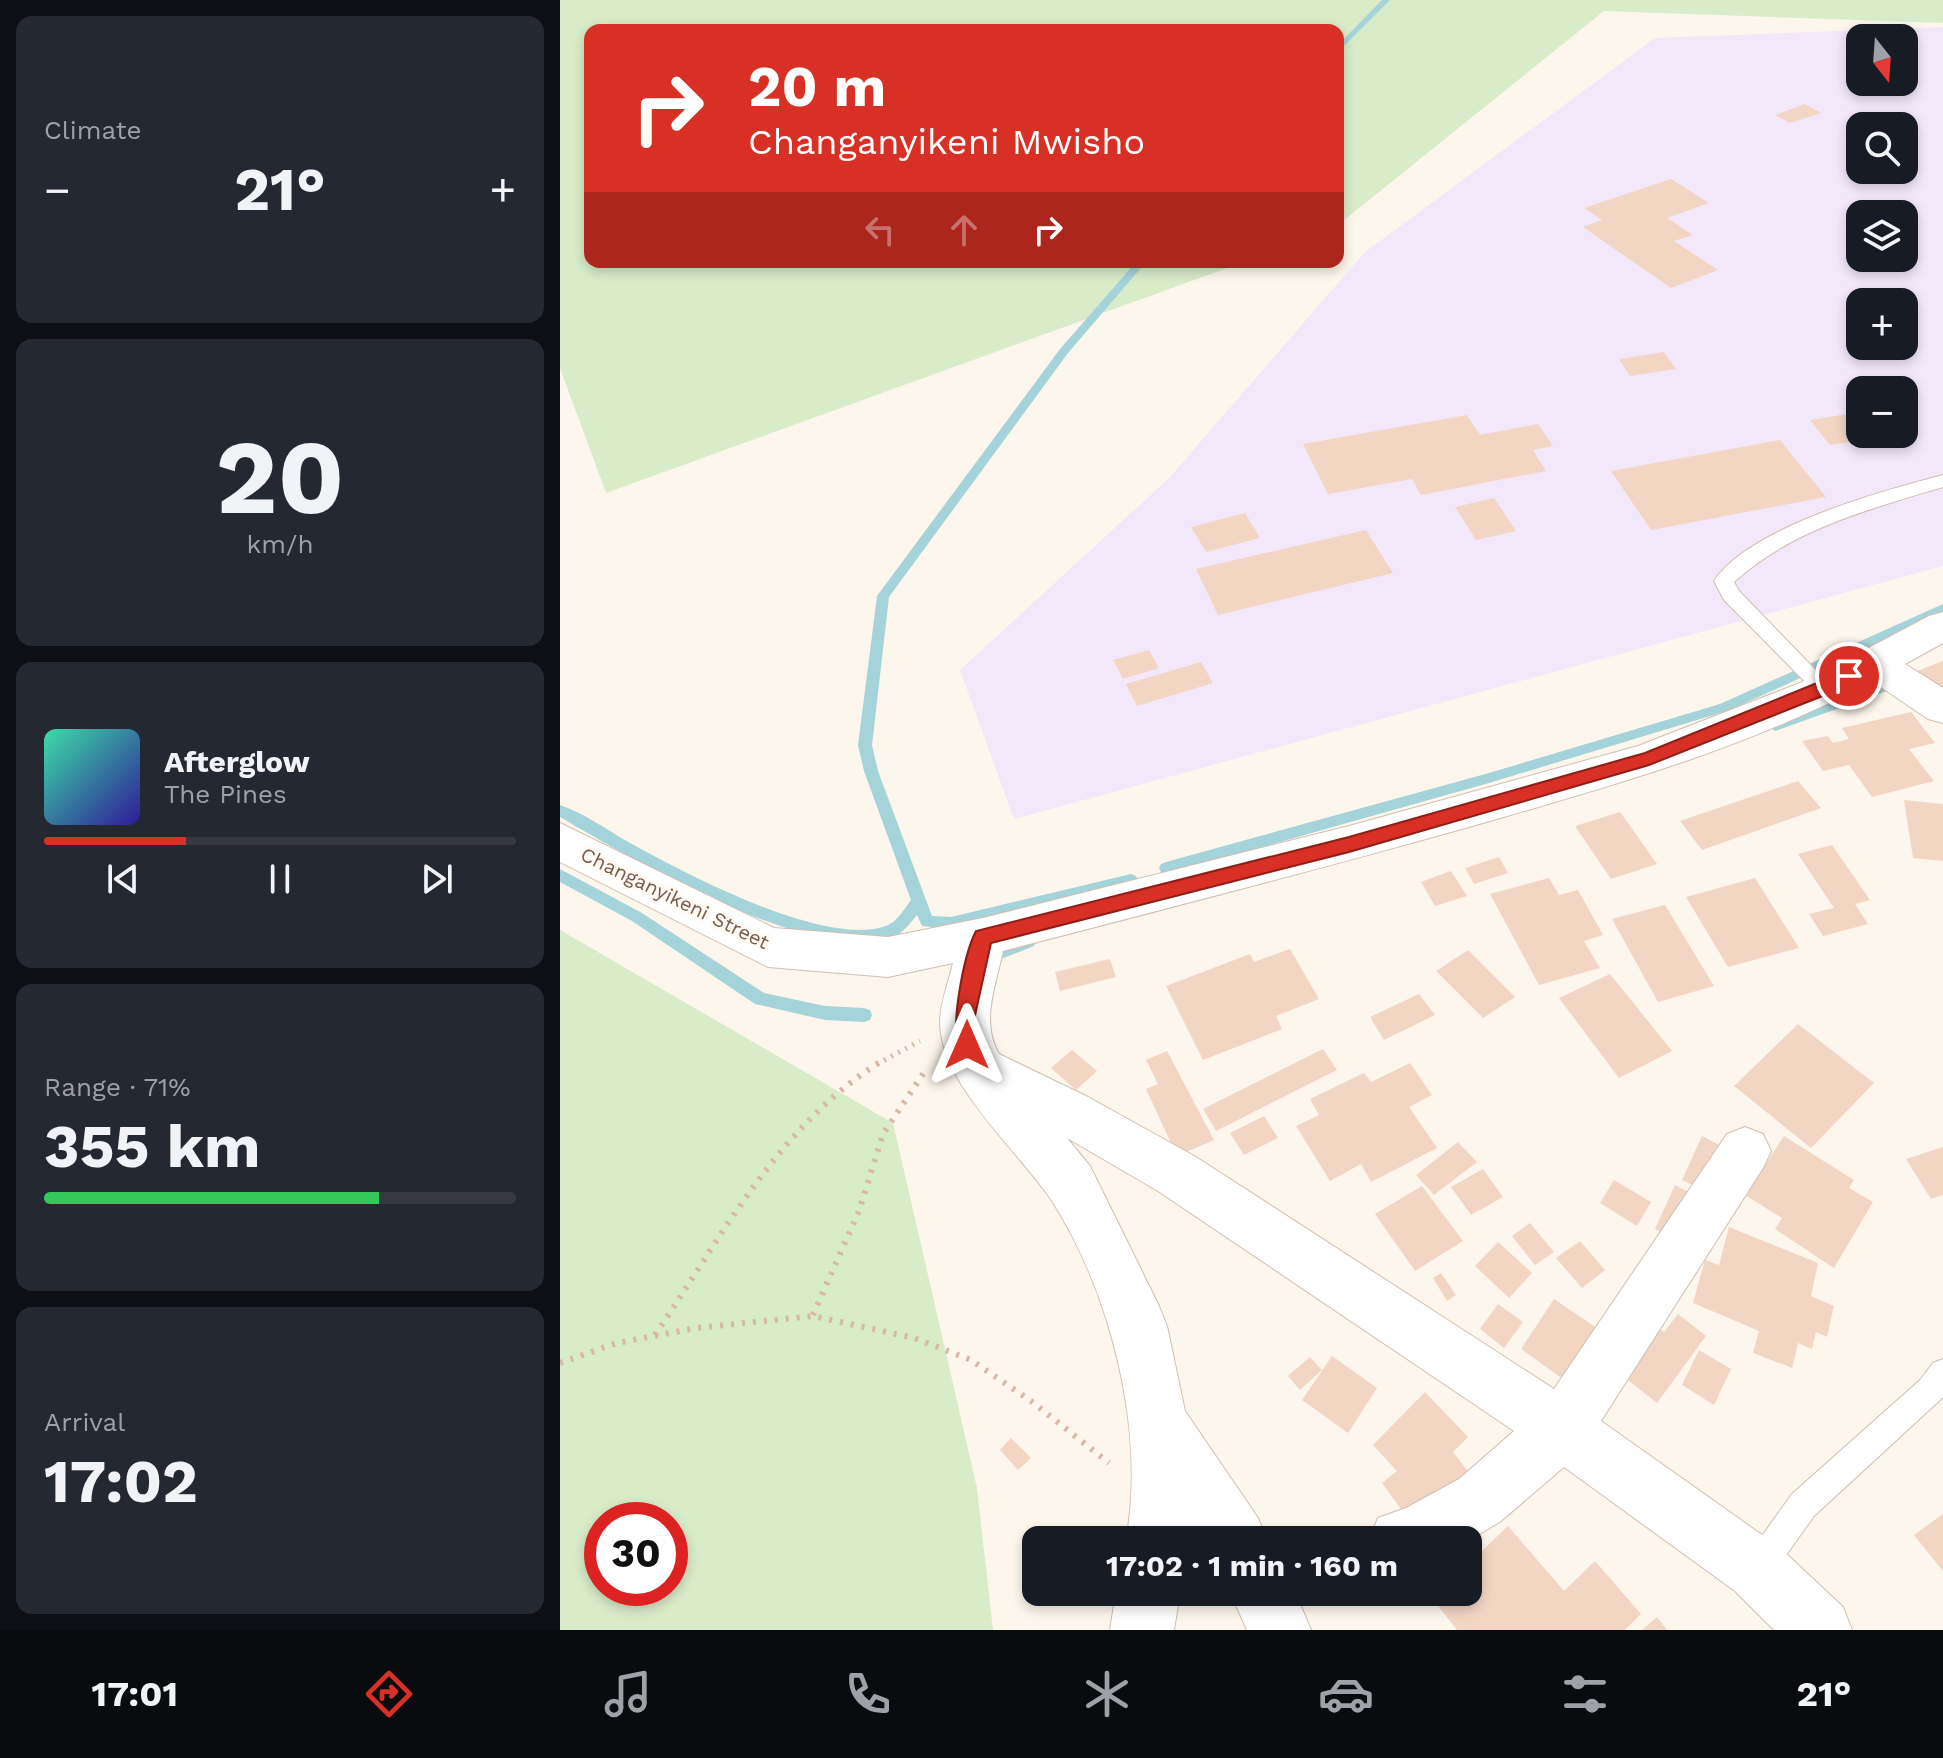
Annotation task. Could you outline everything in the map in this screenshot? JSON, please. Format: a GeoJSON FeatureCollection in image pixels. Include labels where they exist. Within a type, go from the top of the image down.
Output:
{"type":"FeatureCollection","features":[{"type":"Feature","properties":{"kind":"street","name":"Changanyikeni Street"},"geometry":{"type":"LineString","coordinates":[[560,841],[768,947],[888,957],[983,937],[1349,844],[1649,759],[1824,689],[1943,626]]}},
{"type":"Feature","properties":{"kind":"street"},"geometry":{"type":"LineString","coordinates":[[1873,662],[1943,708]]}},
{"type":"Feature","properties":{"kind":"street"},"geometry":{"type":"LineString","coordinates":[[983,937],[964,1020],[967,1045],[981,1070],[1071,1184],[1139,1326],[1158,1421],[1160,1523]]}},
{"type":"Feature","properties":{"kind":"street"},"geometry":{"type":"LineString","coordinates":[[981,1070],[1070,1113],[1177,1174],[1562,1429],[1757,1569],[1820,1630]]}},
{"type":"Feature","properties":{"kind":"street"},"geometry":{"type":"LineString","coordinates":[[1434,1526],[1480,1500],[1562,1429],[1745,1151]]}},
{"type":"Feature","properties":{"kind":"street"},"geometry":{"type":"LineString","coordinates":[[1158,1421],[1227,1526]]}},
{"type":"Feature","properties":{"kind":"street"},"geometry":{"type":"LineString","coordinates":[[1142,1630],[1146,1606]]}},
{"type":"Feature","properties":{"kind":"street"},"geometry":{"type":"LineString","coordinates":[[1268,1606],[1279,1630]]}},
{"type":"Feature","properties":{"kind":"lane"},"geometry":{"type":"LineString","coordinates":[[1824,689],[1731,595],[1724,581],[1740,563],[1760,550],[1853,509],[1943,481]]}},
{"type":"Feature","properties":{"kind":"lane"},"geometry":{"type":"LineString","coordinates":[[1757,1569],[1803,1505],[1930,1390],[1943,1373]]}},
{"type":"Feature","properties":{"kind":"path"},"geometry":{"type":"LineString","coordinates":[[813,1316],[859,1211],[883,1134],[916,1081],[964,1020]]}},
{"type":"Feature","properties":{"kind":"path"},"geometry":{"type":"LineString","coordinates":[[655,1336],[792,1138],[822,1106],[885,1058],[964,1020]]}},
{"type":"Feature","properties":{"kind":"path"},"geometry":{"type":"LineString","coordinates":[[560,1363],[617,1343],[696,1328],[813,1316],[914,1338],[971,1360],[1031,1401],[1160,1523]]}},
{"type":"Feature","properties":{"kind":"shaded area"},"geometry":{"type":"Polygon","coordinates":[[[1943,27],[1943,566],[1014,819],[960,670],[1169,478],[1365,252],[1655,38],[1846,31],[1846,96],[1918,96],[1918,28],[1943,27]]]}},
{"type":"Feature","properties":{"kind":"green space"},"geometry":{"type":"Polygon","coordinates":[[[560,0],[1943,0],[1943,23],[1604,11],[1344,220],[1344,24],[584,24],[584,268],[1227,268],[606,493],[560,368],[560,0]]]}},
{"type":"Feature","properties":{"kind":"green space"},"geometry":{"type":"Polygon","coordinates":[[[560,930],[893,1123],[977,1488],[993,1630],[560,1630],[560,930]]]}},
{"type":"Feature","properties":{"kind":"building"},"geometry":{"type":"Polygon","coordinates":[[[1805,104],[1821,113],[1790,123],[1775,115],[1805,104]]]}},
{"type":"Feature","properties":{"kind":"building"},"geometry":{"type":"Polygon","coordinates":[[[1671,179],[1709,203],[1667,218],[1693,235],[1674,241],[1718,270],[1671,288],[1583,227],[1602,220],[1584,208],[1671,179]]]}},
{"type":"Feature","properties":{"kind":"building"},"geometry":{"type":"Polygon","coordinates":[[[1664,352],[1676,369],[1630,376],[1619,359],[1664,352]]]}},
{"type":"Feature","properties":{"kind":"building"},"geometry":{"type":"Polygon","coordinates":[[[1846,414],[1846,443],[1830,445],[1810,420],[1846,414]]]}},
{"type":"Feature","properties":{"kind":"building"},"geometry":{"type":"Polygon","coordinates":[[[1467,415],[1480,435],[1538,424],[1553,446],[1533,450],[1546,471],[1421,495],[1412,479],[1328,494],[1303,444],[1467,415]]]}},
{"type":"Feature","properties":{"kind":"building"},"geometry":{"type":"Polygon","coordinates":[[[1780,440],[1826,497],[1651,530],[1611,471],[1780,440]]]}},
{"type":"Feature","properties":{"kind":"building"},"geometry":{"type":"Polygon","coordinates":[[[1494,498],[1516,531],[1476,540],[1455,507],[1494,498]]]}},
{"type":"Feature","properties":{"kind":"building"},"geometry":{"type":"Polygon","coordinates":[[[1245,513],[1260,538],[1206,552],[1191,527],[1245,513]]]}},
{"type":"Feature","properties":{"kind":"building"},"geometry":{"type":"Polygon","coordinates":[[[1366,530],[1393,573],[1218,615],[1196,569],[1366,530]]]}},
{"type":"Feature","properties":{"kind":"building"},"geometry":{"type":"Polygon","coordinates":[[[1149,650],[1159,668],[1123,679],[1113,660],[1149,650]]]}},
{"type":"Feature","properties":{"kind":"building"},"geometry":{"type":"Polygon","coordinates":[[[1943,661],[1943,697],[1909,674],[1943,661]]]}},
{"type":"Feature","properties":{"kind":"building"},"geometry":{"type":"Polygon","coordinates":[[[1201,662],[1213,683],[1137,706],[1126,684],[1201,662]]]}},
{"type":"Feature","properties":{"kind":"building"},"geometry":{"type":"Polygon","coordinates":[[[1911,712],[1935,743],[1909,749],[1934,781],[1872,797],[1849,765],[1823,771],[1802,741],[1828,736],[1833,743],[1849,739],[1842,728],[1911,712]]]}},
{"type":"Feature","properties":{"kind":"building"},"geometry":{"type":"Polygon","coordinates":[[[1798,781],[1821,808],[1702,850],[1680,821],[1798,781]]]}},
{"type":"Feature","properties":{"kind":"building"},"geometry":{"type":"Polygon","coordinates":[[[1904,800],[1943,804],[1943,861],[1913,858],[1904,800]]]}},
{"type":"Feature","properties":{"kind":"building"},"geometry":{"type":"Polygon","coordinates":[[[1620,812],[1657,864],[1611,879],[1575,826],[1620,812]]]}},
{"type":"Feature","properties":{"kind":"building"},"geometry":{"type":"Polygon","coordinates":[[[1832,845],[1870,900],[1855,904],[1868,924],[1823,936],[1809,914],[1834,908],[1798,854],[1832,845]]]}},
{"type":"Feature","properties":{"kind":"building"},"geometry":{"type":"Polygon","coordinates":[[[1499,857],[1508,873],[1474,884],[1465,868],[1499,857]]]}},
{"type":"Feature","properties":{"kind":"building"},"geometry":{"type":"Polygon","coordinates":[[[1451,871],[1467,896],[1435,906],[1421,882],[1451,871]]]}},
{"type":"Feature","properties":{"kind":"building"},"geometry":{"type":"Polygon","coordinates":[[[1549,878],[1559,895],[1578,890],[1603,935],[1584,941],[1600,968],[1539,985],[1490,894],[1549,878]]]}},
{"type":"Feature","properties":{"kind":"building"},"geometry":{"type":"Polygon","coordinates":[[[1755,878],[1799,948],[1728,967],[1686,897],[1755,878]]]}},
{"type":"Feature","properties":{"kind":"building"},"geometry":{"type":"Polygon","coordinates":[[[1665,905],[1714,986],[1658,1002],[1612,919],[1665,905]]]}},
{"type":"Feature","properties":{"kind":"building"},"geometry":{"type":"Polygon","coordinates":[[[1290,949],[1319,999],[1276,1016],[1282,1029],[1203,1060],[1166,986],[1250,954],[1254,962],[1290,949]]]}},
{"type":"Feature","properties":{"kind":"building"},"geometry":{"type":"Polygon","coordinates":[[[1468,950],[1515,997],[1483,1018],[1436,971],[1468,950]]]}},
{"type":"Feature","properties":{"kind":"building"},"geometry":{"type":"Polygon","coordinates":[[[1110,959],[1116,977],[1060,991],[1055,972],[1110,959]]]}},
{"type":"Feature","properties":{"kind":"building"},"geometry":{"type":"Polygon","coordinates":[[[1610,974],[1672,1051],[1619,1078],[1559,998],[1610,974]]]}},
{"type":"Feature","properties":{"kind":"building"},"geometry":{"type":"Polygon","coordinates":[[[1419,994],[1435,1015],[1384,1040],[1370,1017],[1419,994]]]}},
{"type":"Feature","properties":{"kind":"building"},"geometry":{"type":"Polygon","coordinates":[[[1798,1024],[1874,1083],[1811,1148],[1734,1086],[1798,1024]]]}},
{"type":"Feature","properties":{"kind":"building"},"geometry":{"type":"Polygon","coordinates":[[[1323,1049],[1337,1070],[1216,1131],[1203,1109],[1323,1049]]]}},
{"type":"Feature","properties":{"kind":"building"},"geometry":{"type":"Polygon","coordinates":[[[1072,1050],[1097,1071],[1076,1090],[1051,1068],[1072,1050]]]}},
{"type":"Feature","properties":{"kind":"building"},"geometry":{"type":"Polygon","coordinates":[[[1167,1051],[1214,1140],[1177,1156],[1146,1089],[1158,1084],[1146,1060],[1167,1051]]]}},
{"type":"Feature","properties":{"kind":"building"},"geometry":{"type":"Polygon","coordinates":[[[1410,1063],[1432,1095],[1409,1107],[1437,1148],[1371,1182],[1361,1164],[1330,1181],[1296,1126],[1319,1115],[1310,1099],[1364,1073],[1371,1082],[1410,1063]]]}},
{"type":"Feature","properties":{"kind":"building"},"geometry":{"type":"Polygon","coordinates":[[[1264,1116],[1278,1138],[1244,1155],[1230,1133],[1264,1116]]]}},
{"type":"Feature","properties":{"kind":"building"},"geometry":{"type":"Polygon","coordinates":[[[1702,1136],[1727,1149],[1708,1192],[1682,1180],[1702,1136]]]}},
{"type":"Feature","properties":{"kind":"building"},"geometry":{"type":"Polygon","coordinates":[[[1784,1136],[1854,1180],[1849,1188],[1873,1202],[1834,1268],[1775,1229],[1782,1218],[1745,1195],[1784,1136]]]}},
{"type":"Feature","properties":{"kind":"building"},"geometry":{"type":"Polygon","coordinates":[[[1458,1142],[1477,1162],[1434,1195],[1416,1175],[1458,1142]]]}},
{"type":"Feature","properties":{"kind":"building"},"geometry":{"type":"Polygon","coordinates":[[[1943,1147],[1943,1195],[1931,1199],[1906,1159],[1943,1147]]]}},
{"type":"Feature","properties":{"kind":"building"},"geometry":{"type":"Polygon","coordinates":[[[1483,1169],[1503,1197],[1471,1215],[1451,1187],[1483,1169]]]}},
{"type":"Feature","properties":{"kind":"building"},"geometry":{"type":"Polygon","coordinates":[[[1614,1180],[1651,1202],[1637,1226],[1600,1203],[1614,1180]]]}},
{"type":"Feature","properties":{"kind":"building"},"geometry":{"type":"Polygon","coordinates":[[[1675,1185],[1702,1199],[1681,1244],[1655,1229],[1675,1185]]]}},
{"type":"Feature","properties":{"kind":"building"},"geometry":{"type":"Polygon","coordinates":[[[1422,1186],[1463,1241],[1415,1271],[1375,1214],[1422,1186]]]}},
{"type":"Feature","properties":{"kind":"building"},"geometry":{"type":"Polygon","coordinates":[[[1530,1223],[1554,1252],[1535,1265],[1512,1236],[1530,1223]]]}},
{"type":"Feature","properties":{"kind":"building"},"geometry":{"type":"Polygon","coordinates":[[[1729,1227],[1818,1263],[1811,1296],[1834,1306],[1827,1337],[1816,1332],[1812,1349],[1798,1343],[1792,1368],[1753,1353],[1759,1331],[1693,1303],[1705,1260],[1719,1265],[1729,1227]]]}},
{"type":"Feature","properties":{"kind":"building"},"geometry":{"type":"Polygon","coordinates":[[[1580,1241],[1605,1270],[1582,1288],[1556,1258],[1580,1241]]]}},
{"type":"Feature","properties":{"kind":"building"},"geometry":{"type":"Polygon","coordinates":[[[1498,1242],[1532,1273],[1509,1298],[1475,1266],[1498,1242]]]}},
{"type":"Feature","properties":{"kind":"building"},"geometry":{"type":"Polygon","coordinates":[[[1441,1273],[1456,1295],[1447,1301],[1433,1278],[1441,1273]]]}},
{"type":"Feature","properties":{"kind":"building"},"geometry":{"type":"Polygon","coordinates":[[[1554,1299],[1610,1337],[1563,1379],[1521,1349],[1554,1299]]]}},
{"type":"Feature","properties":{"kind":"building"},"geometry":{"type":"Polygon","coordinates":[[[1498,1304],[1523,1322],[1504,1348],[1480,1329],[1498,1304]]]}},
{"type":"Feature","properties":{"kind":"building"},"geometry":{"type":"Polygon","coordinates":[[[1678,1314],[1706,1336],[1657,1403],[1610,1366],[1646,1318],[1664,1332],[1678,1314]]]}},
{"type":"Feature","properties":{"kind":"building"},"geometry":{"type":"Polygon","coordinates":[[[1699,1350],[1731,1369],[1714,1405],[1682,1385],[1699,1350]]]}},
{"type":"Feature","properties":{"kind":"building"},"geometry":{"type":"Polygon","coordinates":[[[1332,1356],[1377,1388],[1348,1433],[1302,1400],[1332,1356]]]}},
{"type":"Feature","properties":{"kind":"building"},"geometry":{"type":"Polygon","coordinates":[[[1310,1357],[1322,1370],[1300,1390],[1288,1376],[1310,1357]]]}},
{"type":"Feature","properties":{"kind":"building"},"geometry":{"type":"Polygon","coordinates":[[[1425,1392],[1468,1437],[1453,1452],[1470,1474],[1412,1524],[1382,1483],[1397,1471],[1373,1445],[1425,1392]]]}},
{"type":"Feature","properties":{"kind":"building"},"geometry":{"type":"Polygon","coordinates":[[[1011,1438],[1031,1458],[1018,1470],[1000,1450],[1011,1438]]]}},
{"type":"Feature","properties":{"kind":"building"},"geometry":{"type":"Polygon","coordinates":[[[1943,1514],[1943,1571],[1914,1535],[1943,1514]]]}},
{"type":"Feature","properties":{"kind":"building"},"geometry":{"type":"Polygon","coordinates":[[[1508,1526],[1564,1591],[1595,1561],[1641,1614],[1625,1630],[1457,1630],[1438,1606],[1482,1606],[1482,1551],[1508,1526]]]}},
{"type":"Feature","properties":{"kind":"building"},"geometry":{"type":"Polygon","coordinates":[[[1657,1617],[1667,1630],[1642,1630],[1657,1617]]]}},
{"type":"Feature","properties":{"kind":"waterway"},"geometry":{"type":"LineString","coordinates":[[1344,44],[1386,0]]}},
{"type":"Feature","properties":{"kind":"waterway"},"geometry":{"type":"LineString","coordinates":[[919,901],[871,771],[865,745],[883,596],[1064,351],[1136,268]]}},
{"type":"Feature","properties":{"kind":"waterway"},"geometry":{"type":"LineString","coordinates":[[1166,868],[1489,778],[1725,707],[1943,608]]}},
{"type":"Feature","properties":{"kind":"waterway"},"geometry":{"type":"LineString","coordinates":[[1775,726],[1896,683]]}},
{"type":"Feature","properties":{"kind":"waterway"},"geometry":{"type":"LineString","coordinates":[[560,810],[674,873],[773,917],[819,931],[860,937],[891,931],[919,901]]}},
{"type":"Feature","properties":{"kind":"waterway"},"geometry":{"type":"LineString","coordinates":[[560,875],[637,917],[760,999],[825,1013],[864,1015]]}},
{"type":"Feature","properties":{"kind":"waterway"},"geometry":{"type":"LineString","coordinates":[[919,901],[927,922],[951,923],[1131,880]]}},
{"type":"Feature","properties":{"kind":"waterway"},"geometry":{"type":"LineString","coordinates":[[986,959],[1029,942]]}},
{"type":"Feature","properties":{"kind":"route"},"geometry":{"type":"LineString","coordinates":[[967,1045],[964,1020],[983,937],[1349,844],[1649,759],[1824,689],[1849,676]]}}]}
